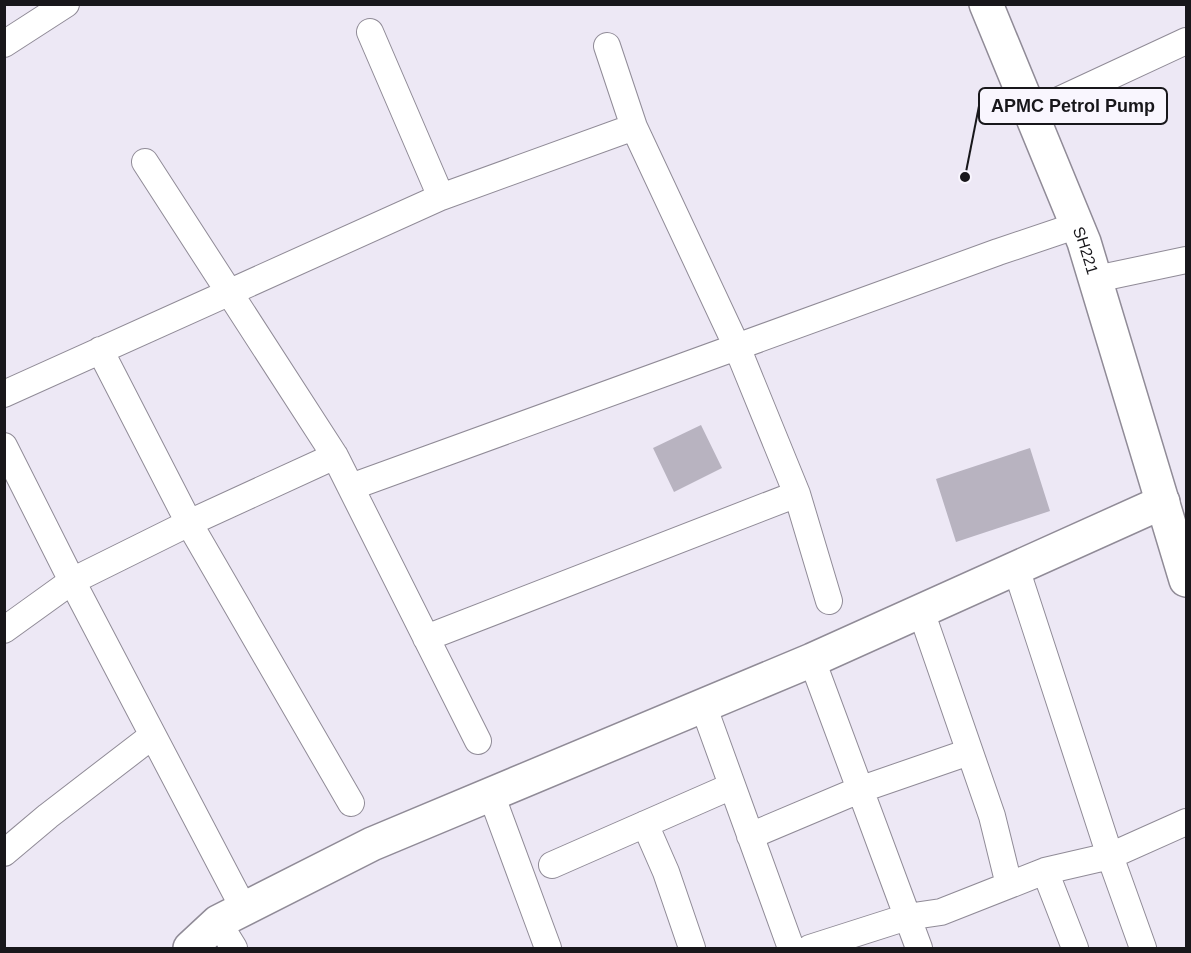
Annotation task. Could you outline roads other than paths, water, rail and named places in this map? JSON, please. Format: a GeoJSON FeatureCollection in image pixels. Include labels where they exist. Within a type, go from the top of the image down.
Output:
{"type":"FeatureCollection","features":[{"type":"Feature","properties":{"kind":"street"},"geometry":{"type":"LineString","coordinates":[[4,44],[66,4]]}},
{"type":"Feature","properties":{"kind":"street","name":"SH221"},"geometry":{"type":"LineString","coordinates":[[986,4],[1078,225],[1186,580]]}},
{"type":"Feature","properties":{"kind":"street"},"geometry":{"type":"LineString","coordinates":[[369,32],[441,197]]}},
{"type":"Feature","properties":{"kind":"street"},"geometry":{"type":"LineString","coordinates":[[1031,113],[1186,41]]}},
{"type":"Feature","properties":{"kind":"street"},"geometry":{"type":"LineString","coordinates":[[607,46],[634,127],[737,347],[797,494],[829,601]]}},
{"type":"Feature","properties":{"kind":"street"},"geometry":{"type":"LineString","coordinates":[[4,394],[441,197],[634,127]]}},
{"type":"Feature","properties":{"kind":"street"},"geometry":{"type":"LineString","coordinates":[[144,162],[334,456],[478,741]]}},
{"type":"Feature","properties":{"kind":"street"},"geometry":{"type":"LineString","coordinates":[[351,487],[1078,225]]}},
{"type":"Feature","properties":{"kind":"street"},"geometry":{"type":"LineString","coordinates":[[1096,279],[1186,260]]}},
{"type":"Feature","properties":{"kind":"street"},"geometry":{"type":"LineString","coordinates":[[100,350],[189,523],[351,803]]}},
{"type":"Feature","properties":{"kind":"street"},"geometry":{"type":"LineString","coordinates":[[4,446],[152,736],[232,927]]}},
{"type":"Feature","properties":{"kind":"street"},"geometry":{"type":"LineString","coordinates":[[4,630],[72,581],[189,523],[334,456]]}},
{"type":"Feature","properties":{"kind":"street"},"geometry":{"type":"LineString","coordinates":[[426,638],[797,494]]}},
{"type":"Feature","properties":{"kind":"street"},"geometry":{"type":"LineString","coordinates":[[190,948],[232,927],[372,844],[812,660],[1162,502]]}},
{"type":"Feature","properties":{"kind":"street"},"geometry":{"type":"LineString","coordinates":[[1016,568],[1110,856],[1143,948]]}},
{"type":"Feature","properties":{"kind":"street"},"geometry":{"type":"LineString","coordinates":[[921,611],[992,816],[1009,885]]}},
{"type":"Feature","properties":{"kind":"street"},"geometry":{"type":"LineString","coordinates":[[812,660],[919,948]]}},
{"type":"Feature","properties":{"kind":"street"},"geometry":{"type":"LineString","coordinates":[[703,705],[791,948]]}},
{"type":"Feature","properties":{"kind":"street"},"geometry":{"type":"LineString","coordinates":[[4,853],[152,736]]}},
{"type":"Feature","properties":{"kind":"street"},"geometry":{"type":"LineString","coordinates":[[750,836],[860,790],[969,752]]}},
{"type":"Feature","properties":{"kind":"street"},"geometry":{"type":"LineString","coordinates":[[552,864],[732,786]]}},
{"type":"Feature","properties":{"kind":"street"},"geometry":{"type":"LineString","coordinates":[[491,794],[548,948]]}},
{"type":"Feature","properties":{"kind":"street"},"geometry":{"type":"LineString","coordinates":[[810,948],[907,917],[941,912],[1045,871],[1110,856],[1186,822]]}},
{"type":"Feature","properties":{"kind":"street"},"geometry":{"type":"LineString","coordinates":[[645,824],[666,872],[692,948]]}},
{"type":"Feature","properties":{"kind":"street"},"geometry":{"type":"LineString","coordinates":[[1045,871],[1075,948]]}},
{"type":"Feature","properties":{"kind":"place","name":"APMC Petrol Pump"},"geometry":{"type":"Point","coordinates":[965,177]}}]}
